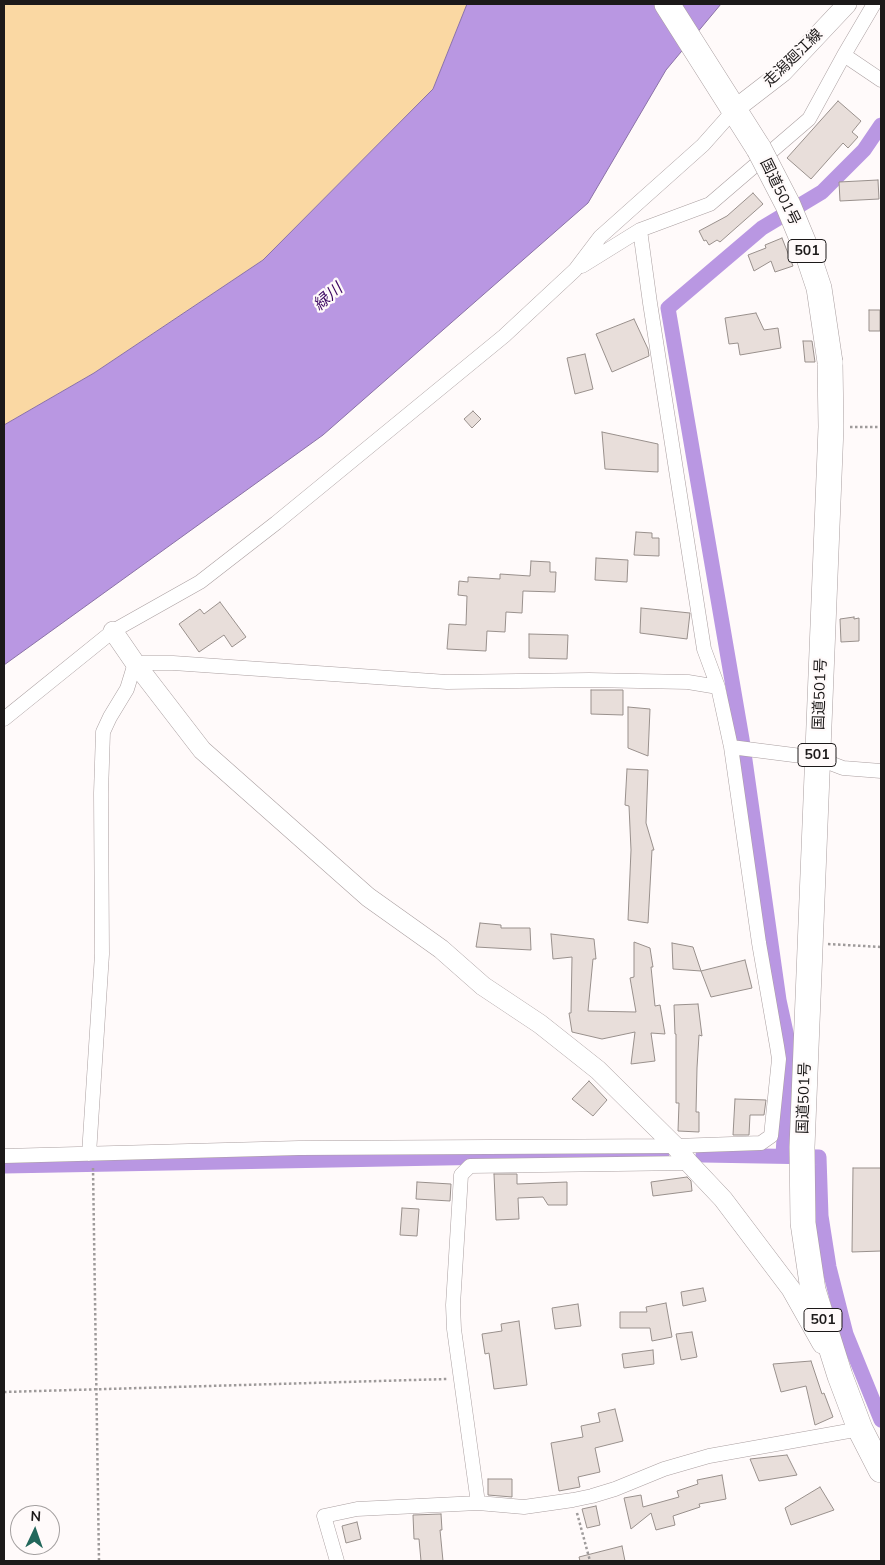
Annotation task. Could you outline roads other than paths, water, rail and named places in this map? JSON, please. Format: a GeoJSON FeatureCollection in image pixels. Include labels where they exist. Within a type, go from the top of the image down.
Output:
{"type":"FeatureCollection","features":[{"type":"Feature","properties":{"kind":"highway","name":"国道501号"},"geometry":{"type":"LineString","coordinates":[[667,4],[759,148],[788,205],[805,246],[819,288],[830,362],[831,427],[802,1154],[803,1223],[813,1290],[840,1376],[860,1429],[881,1470]]}},
{"type":"Feature","properties":{"kind":"street","name":"走潟廻江線"},"geometry":{"type":"LineString","coordinates":[[732,105],[783,72],[847,4]]}},
{"type":"Feature","properties":{"kind":"street"},"geometry":{"type":"LineString","coordinates":[[575,270],[640,230],[710,204],[802,126],[809,119],[874,4]]}},
{"type":"Feature","properties":{"kind":"street"},"geometry":{"type":"LineString","coordinates":[[844,56],[881,80]]}},
{"type":"Feature","properties":{"kind":"street"},"geometry":{"type":"LineString","coordinates":[[4,719],[113,631],[200,582],[276,523],[504,336],[575,270],[600,237],[703,145],[732,105]]}},
{"type":"Feature","properties":{"kind":"street"},"geometry":{"type":"LineString","coordinates":[[4,1156],[299,1148],[675,1146],[761,1143],[771,1136],[779,1060],[759,943],[739,748],[704,648],[640,230]]}},
{"type":"Feature","properties":{"kind":"street"},"geometry":{"type":"LineString","coordinates":[[113,631],[135,663],[202,750],[368,897],[441,949],[483,986],[540,1024],[598,1070],[675,1146],[723,1200],[791,1289],[840,1376]]}},
{"type":"Feature","properties":{"kind":"street"},"geometry":{"type":"LineString","coordinates":[[135,663],[173,663],[447,682],[588,680],[688,682],[718,687]]}},
{"type":"Feature","properties":{"kind":"street"},"geometry":{"type":"LineString","coordinates":[[89,1154],[102,954],[101,792],[103,732],[110,716],[127,690],[135,663]]}},
{"type":"Feature","properties":{"kind":"street"},"geometry":{"type":"LineString","coordinates":[[739,748],[817,758],[843,768],[881,771]]}},
{"type":"Feature","properties":{"kind":"street"},"geometry":{"type":"LineString","coordinates":[[478,1503],[454,1329],[453,1305],[461,1175],[470,1166],[689,1163]]}},
{"type":"Feature","properties":{"kind":"street"},"geometry":{"type":"LineString","coordinates":[[338,1561],[324,1516],[357,1510],[478,1503],[524,1507],[573,1500],[615,1489],[664,1469],[709,1456],[860,1429]]}},
{"type":"Feature","properties":{"kind":"water","name":"緑川"},"geometry":{"type":"Polygon","coordinates":[[[467,4],[721,4],[666,70],[588,203],[323,435],[4,665],[4,425],[94,373],[263,260],[433,89],[467,4]]]}},
{"type":"Feature","properties":{"kind":"waterway"},"geometry":{"type":"LineString","coordinates":[[783,1156],[789,1046],[779,1000],[742,739],[668,308],[762,228],[822,192],[864,150],[881,125]]}},
{"type":"Feature","properties":{"kind":"waterway"},"geometry":{"type":"LineString","coordinates":[[4,1166],[662,1154]]}},
{"type":"Feature","properties":{"kind":"waterway"},"geometry":{"type":"LineString","coordinates":[[703,1155],[819,1157],[821,1216],[829,1267],[846,1334],[881,1420]]}}]}
